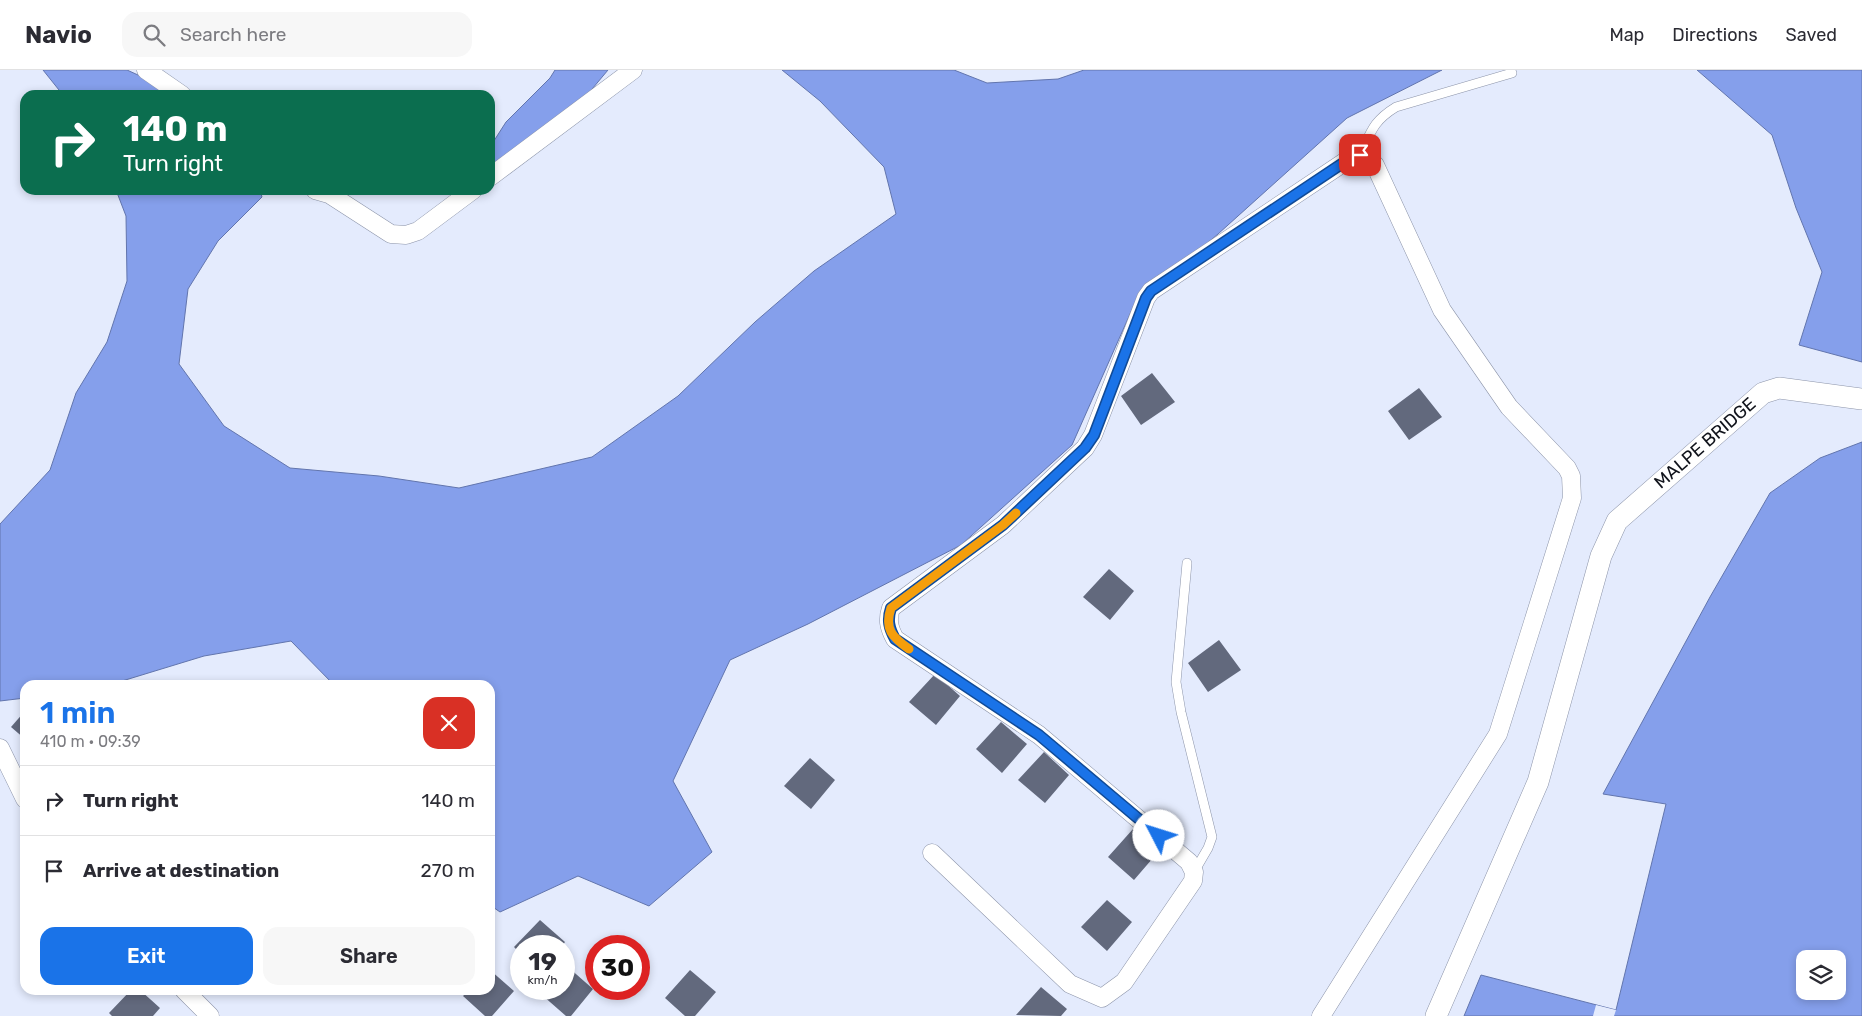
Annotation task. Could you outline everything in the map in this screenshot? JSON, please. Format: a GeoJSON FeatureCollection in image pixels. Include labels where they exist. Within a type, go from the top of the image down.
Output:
{"type":"FeatureCollection","features":[{"type":"Feature","properties":{"kind":"street"},"geometry":{"type":"LineString","coordinates":[[146,70],[175,90]]}},
{"type":"Feature","properties":{"kind":"street"},"geometry":{"type":"LineString","coordinates":[[495,173],[632,70]]}},
{"type":"Feature","properties":{"kind":"street"},"geometry":{"type":"LineString","coordinates":[[932,853],[1070,984],[1102,998],[1124,982],[1193,881],[1194,872],[1189,862],[1039,735],[895,639],[890,630],[888,617],[891,608],[1003,525],[1085,448],[1094,435],[1146,298],[1151,291],[1352,157],[1360,155],[1368,158],[1375,165],[1442,310],[1509,408],[1567,468],[1571,476],[1572,498],[1498,734],[1321,1016]]}},
{"type":"Feature","properties":{"kind":"street"},"geometry":{"type":"LineString","coordinates":[[331,195],[391,234],[406,235],[418,231],[466,195]]}},
{"type":"Feature","properties":{"kind":"street","name":"MALPE BRIDGE"},"geometry":{"type":"LineString","coordinates":[[1436,1016],[1538,782],[1601,556],[1617,520],[1763,393],[1771,389],[1778,388],[1862,399]]}},
{"type":"Feature","properties":{"kind":"street"},"geometry":{"type":"LineString","coordinates":[[0,748],[20,789]]}},
{"type":"Feature","properties":{"kind":"street"},"geometry":{"type":"LineString","coordinates":[[189,995],[210,1016]]}},
{"type":"Feature","properties":{"kind":"lane"},"geometry":{"type":"LineString","coordinates":[[1360,155],[1374,125],[1383,115],[1396,107],[1512,74]]}},
{"type":"Feature","properties":{"kind":"lane"},"geometry":{"type":"LineString","coordinates":[[1188,563],[1176,682],[1181,712],[1212,837],[1194,872]]}},
{"type":"Feature","properties":{"kind":"water"},"geometry":{"type":"Polygon","coordinates":[[[43,70],[127,70],[149,80],[162,90],[59,90],[43,70]]]}},
{"type":"Feature","properties":{"kind":"water"},"geometry":{"type":"Polygon","coordinates":[[[555,70],[608,70],[577,107],[518,153],[495,163],[495,139],[506,122],[550,78],[555,70]]]}},
{"type":"Feature","properties":{"kind":"water"},"geometry":{"type":"Polygon","coordinates":[[[782,70],[954,70],[987,83],[1058,79],[1084,70],[1442,70],[1347,118],[1218,234],[1134,305],[1072,445],[961,545],[808,624],[730,660],[673,781],[712,852],[649,906],[578,876],[500,912],[495,908],[495,680],[329,680],[291,641],[204,656],[125,680],[20,680],[20,699],[0,701],[0,524],[50,470],[76,393],[107,342],[127,281],[126,216],[118,195],[261,195],[262,197],[218,241],[188,289],[179,364],[224,426],[290,468],[379,476],[459,488],[592,457],[678,396],[755,322],[814,271],[896,214],[884,167],[820,101],[782,70]]]}},
{"type":"Feature","properties":{"kind":"water"},"geometry":{"type":"Polygon","coordinates":[[[1697,70],[1862,70],[1862,362],[1799,345],[1822,272],[1796,208],[1772,135],[1697,70]]]}},
{"type":"Feature","properties":{"kind":"water"},"geometry":{"type":"Polygon","coordinates":[[[1862,442],[1862,1016],[1464,1016],[1481,975],[1616,1010],[1666,804],[1603,794],[1710,597],[1770,493],[1820,458],[1862,442]]]}},
{"type":"Feature","properties":{"kind":"pier"},"geometry":{"type":"Polygon","coordinates":[[[1596,1005],[1616,1010],[1614,1016],[1593,1016],[1596,1005]]]}},
{"type":"Feature","properties":{"kind":"building"},"geometry":{"type":"Polygon","coordinates":[[[1152,373],[1175,402],[1141,425],[1121,396],[1152,373]]]}},
{"type":"Feature","properties":{"kind":"building"},"geometry":{"type":"Polygon","coordinates":[[[1419,388],[1442,417],[1409,440],[1388,411],[1419,388]]]}},
{"type":"Feature","properties":{"kind":"building"},"geometry":{"type":"Polygon","coordinates":[[[1109,569],[1134,591],[1110,620],[1083,597],[1109,569]]]}},
{"type":"Feature","properties":{"kind":"building"},"geometry":{"type":"Polygon","coordinates":[[[1219,640],[1241,670],[1208,692],[1188,663],[1219,640]]]}},
{"type":"Feature","properties":{"kind":"building"},"geometry":{"type":"Polygon","coordinates":[[[935,674],[960,696],[936,725],[909,702],[935,674]]]}},
{"type":"Feature","properties":{"kind":"building"},"geometry":{"type":"Polygon","coordinates":[[[20,717],[20,735],[11,727],[20,717]]]}},
{"type":"Feature","properties":{"kind":"building"},"geometry":{"type":"Polygon","coordinates":[[[1001,722],[1027,744],[1002,773],[976,749],[1001,722]]]}},
{"type":"Feature","properties":{"kind":"building"},"geometry":{"type":"Polygon","coordinates":[[[1044,752],[1069,775],[1045,803],[1018,780],[1044,752]]]}},
{"type":"Feature","properties":{"kind":"building"},"geometry":{"type":"Polygon","coordinates":[[[810,758],[835,780],[811,809],[784,786],[810,758]]]}},
{"type":"Feature","properties":{"kind":"building"},"geometry":{"type":"Polygon","coordinates":[[[1133,829],[1159,851],[1134,880],[1108,857],[1133,829]]]}},
{"type":"Feature","properties":{"kind":"building"},"geometry":{"type":"Polygon","coordinates":[[[1107,900],[1132,922],[1107,951],[1081,927],[1107,900]]]}},
{"type":"Feature","properties":{"kind":"building"},"geometry":{"type":"Polygon","coordinates":[[[540,920],[557,935],[526,935],[540,920]]]}},
{"type":"Feature","properties":{"kind":"building"},"geometry":{"type":"Polygon","coordinates":[[[690,970],[716,992],[695,1016],[685,1016],[665,998],[690,970]]]}},
{"type":"Feature","properties":{"kind":"building"},"geometry":{"type":"Polygon","coordinates":[[[575,973],[585,982],[585,999],[571,1016],[566,1016],[548,1000],[575,1000],[575,973]]]}},
{"type":"Feature","properties":{"kind":"building"},"geometry":{"type":"Polygon","coordinates":[[[495,974],[510,988],[510,996],[492,1016],[485,1016],[463,996],[495,995],[495,974]]]}},
{"type":"Feature","properties":{"kind":"building"},"geometry":{"type":"Polygon","coordinates":[[[1041,987],[1067,1009],[1061,1016],[1016,1015],[1041,987]]]}},
{"type":"Feature","properties":{"kind":"building"},"geometry":{"type":"Polygon","coordinates":[[[126,995],[146,995],[160,1008],[153,1016],[112,1016],[109,1013],[126,995]]]}},
{"type":"Feature","properties":{"kind":"slow traffic"},"geometry":{"type":"LineString","coordinates":[[909,649],[895,639],[890,630],[888,617],[891,608],[1003,525],[1016,513]]}},
{"type":"Feature","properties":{"kind":"route"},"geometry":{"type":"LineString","coordinates":[[1159,836],[1039,735],[895,639],[890,630],[888,617],[891,608],[1003,525],[1085,448],[1094,435],[1146,298],[1151,291],[1352,157],[1360,155]]}}]}
